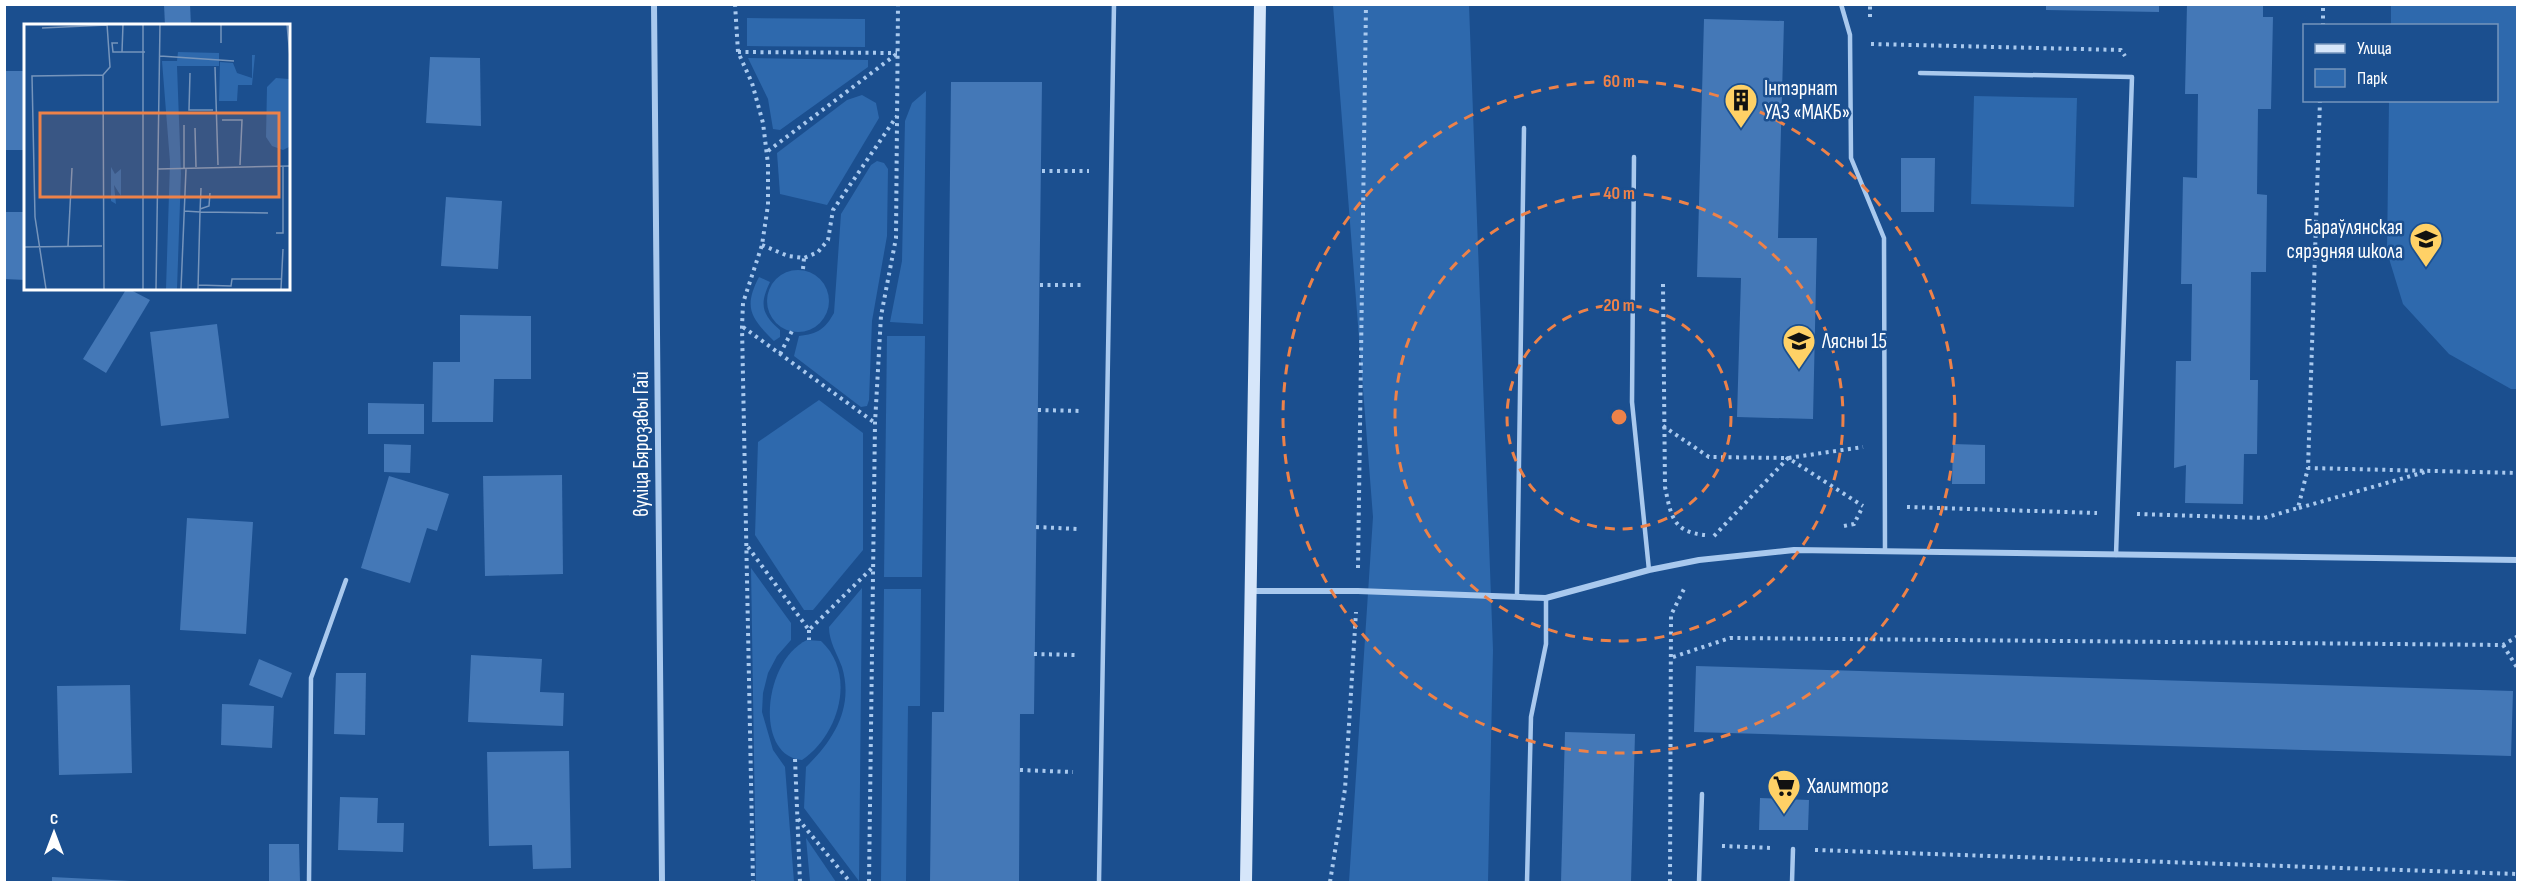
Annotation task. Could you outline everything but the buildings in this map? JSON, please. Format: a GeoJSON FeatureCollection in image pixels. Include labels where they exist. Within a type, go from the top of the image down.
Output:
{"type":"FeatureCollection","features":[{"type":"Feature","properties":{"kind":"main road"},"geometry":{"type":"LineString","coordinates":[[1246,882],[1260,4]]}},
{"type":"Feature","properties":{"kind":"street","name":"вуліца Бярозавы Гай"},"geometry":{"type":"LineString","coordinates":[[654,4],[662,882]]}},
{"type":"Feature","properties":{"kind":"street"},"geometry":{"type":"LineString","coordinates":[[1252,591],[1358,591],[1517,595],[1546,598],[1649,570],[1699,560],[1794,550],[2517,560]]}},
{"type":"Feature","properties":{"kind":"lane"},"geometry":{"type":"LineString","coordinates":[[1099,882],[1114,4]]}},
{"type":"Feature","properties":{"kind":"lane"},"geometry":{"type":"LineString","coordinates":[[1841,4],[1850,35],[1851,158],[1884,238],[1885,550]]}},
{"type":"Feature","properties":{"kind":"lane"},"geometry":{"type":"LineString","coordinates":[[1920,73],[2132,77],[2116,555]]}},
{"type":"Feature","properties":{"kind":"lane"},"geometry":{"type":"LineString","coordinates":[[1517,595],[1524,128]]}},
{"type":"Feature","properties":{"kind":"lane"},"geometry":{"type":"LineString","coordinates":[[1634,158],[1632,402],[1649,570]]}},
{"type":"Feature","properties":{"kind":"lane"},"geometry":{"type":"LineString","coordinates":[[309,882],[311,678],[346,580]]}},
{"type":"Feature","properties":{"kind":"lane"},"geometry":{"type":"LineString","coordinates":[[1527,882],[1531,717],[1546,644],[1546,598]]}},
{"type":"Feature","properties":{"kind":"lane"},"geometry":{"type":"LineString","coordinates":[[1699,882],[1702,794]]}},
{"type":"Feature","properties":{"kind":"lane"},"geometry":{"type":"LineString","coordinates":[[1792,882],[1793,849]]}},
{"type":"Feature","properties":{"kind":"path"},"geometry":{"type":"LineString","coordinates":[[735,4],[738,52],[755,93],[767,152],[768,205],[762,245],[743,303],[742,327],[753,882]]}},
{"type":"Feature","properties":{"kind":"path"},"geometry":{"type":"LineString","coordinates":[[1330,882],[1345,789],[1358,591],[1366,4]]}},
{"type":"Feature","properties":{"kind":"path"},"geometry":{"type":"LineString","coordinates":[[2323,4],[2323,24]]}},
{"type":"Feature","properties":{"kind":"path"},"geometry":{"type":"LineString","coordinates":[[869,882],[875,423],[881,316],[896,238],[898,5]]}},
{"type":"Feature","properties":{"kind":"path"},"geometry":{"type":"LineString","coordinates":[[1869,44],[2121,50],[2128,59]]}},
{"type":"Feature","properties":{"kind":"path"},"geometry":{"type":"LineString","coordinates":[[738,52],[898,53]]}},
{"type":"Feature","properties":{"kind":"path"},"geometry":{"type":"LineString","coordinates":[[767,152],[898,53]]}},
{"type":"Feature","properties":{"kind":"path"},"geometry":{"type":"LineString","coordinates":[[2320,102],[2308,468],[2517,473]]}},
{"type":"Feature","properties":{"kind":"path"},"geometry":{"type":"LineString","coordinates":[[762,245],[788,256],[804,258],[818,252],[828,240],[833,210],[897,116]]}},
{"type":"Feature","properties":{"kind":"path"},"geometry":{"type":"LineString","coordinates":[[1042,171],[1090,171]]}},
{"type":"Feature","properties":{"kind":"path"},"geometry":{"type":"LineString","coordinates":[[803,269],[804,258]]}},
{"type":"Feature","properties":{"kind":"path"},"geometry":{"type":"LineString","coordinates":[[1663,284],[1665,487],[1672,518],[1690,534],[1730,535]]}},
{"type":"Feature","properties":{"kind":"path"},"geometry":{"type":"LineString","coordinates":[[1040,285],[1086,285]]}},
{"type":"Feature","properties":{"kind":"path"},"geometry":{"type":"LineString","coordinates":[[742,327],[875,423]]}},
{"type":"Feature","properties":{"kind":"path"},"geometry":{"type":"LineString","coordinates":[[780,354],[792,331]]}},
{"type":"Feature","properties":{"kind":"path"},"geometry":{"type":"LineString","coordinates":[[1038,410],[1082,411]]}},
{"type":"Feature","properties":{"kind":"path"},"geometry":{"type":"LineString","coordinates":[[1663,426],[1709,457],[1788,458],[1864,446]]}},
{"type":"Feature","properties":{"kind":"path"},"geometry":{"type":"LineString","coordinates":[[1864,435],[1864,458]]}},
{"type":"Feature","properties":{"kind":"path"},"geometry":{"type":"LineString","coordinates":[[1788,458],[1863,506]]}},
{"type":"Feature","properties":{"kind":"path"},"geometry":{"type":"LineString","coordinates":[[1670,882],[1671,615],[1714,536],[1788,458]]}},
{"type":"Feature","properties":{"kind":"path"},"geometry":{"type":"LineString","coordinates":[[2298,508],[2428,471]]}},
{"type":"Feature","properties":{"kind":"path"},"geometry":{"type":"LineString","coordinates":[[1833,527],[1854,524],[1863,506],[1863,494]]}},
{"type":"Feature","properties":{"kind":"path"},"geometry":{"type":"LineString","coordinates":[[1036,527],[1079,529]]}},
{"type":"Feature","properties":{"kind":"path"},"geometry":{"type":"LineString","coordinates":[[747,546],[809,630],[809,640]]}},
{"type":"Feature","properties":{"kind":"path"},"geometry":{"type":"LineString","coordinates":[[809,630],[873,567]]}},
{"type":"Feature","properties":{"kind":"path"},"geometry":{"type":"LineString","coordinates":[[1672,657],[1730,638],[2503,645],[2517,636]]}},
{"type":"Feature","properties":{"kind":"path"},"geometry":{"type":"LineString","coordinates":[[2503,645],[2517,669]]}},
{"type":"Feature","properties":{"kind":"path"},"geometry":{"type":"LineString","coordinates":[[1034,654],[1076,655]]}},
{"type":"Feature","properties":{"kind":"path"},"geometry":{"type":"LineString","coordinates":[[795,759],[800,882]]}},
{"type":"Feature","properties":{"kind":"path"},"geometry":{"type":"LineString","coordinates":[[1020,770],[1073,772]]}},
{"type":"Feature","properties":{"kind":"path"},"geometry":{"type":"LineString","coordinates":[[797,818],[850,882]]}},
{"type":"Feature","properties":{"kind":"path"},"geometry":{"type":"LineString","coordinates":[[1700,846],[2517,874]]}},
{"type":"Feature","properties":{"kind":"green space"},"geometry":{"type":"Polygon","coordinates":[[[1333,5],[1469,5],[1493,650],[1488,882],[1349,882],[1373,517],[1333,5]]]}},
{"type":"Feature","properties":{"kind":"green space"},"geometry":{"type":"Polygon","coordinates":[[[2391,5],[2517,5],[2517,389],[2511,389],[2449,354],[2403,304],[2387,252],[2389,102],[2498,102],[2498,24],[2391,24],[2391,5]]]}},
{"type":"Feature","properties":{"kind":"green space"},"geometry":{"type":"Polygon","coordinates":[[[747,18],[865,19],[865,47],[747,46],[747,18]]]}},
{"type":"Feature","properties":{"kind":"green space"},"geometry":{"type":"Polygon","coordinates":[[[748,58],[868,60],[868,67],[780,130],[773,129],[768,99],[748,58]]]}},
{"type":"Feature","properties":{"kind":"green space"},"geometry":{"type":"Polygon","coordinates":[[[926,91],[923,324],[890,322],[902,261],[905,121],[912,103],[926,91]]]}},
{"type":"Feature","properties":{"kind":"green space"},"geometry":{"type":"Polygon","coordinates":[[[862,95],[876,103],[879,118],[827,205],[780,194],[777,153],[847,100],[862,95]]]}},
{"type":"Feature","properties":{"kind":"green space"},"geometry":{"type":"Polygon","coordinates":[[[1974,96],[2077,98],[2074,207],[1971,204],[1974,96]]]}},
{"type":"Feature","properties":{"kind":"green space"},"geometry":{"type":"Polygon","coordinates":[[[877,161],[884,163],[888,169],[887,236],[872,321],[869,400],[867,406],[861,407],[794,356],[799,336],[820,330],[834,313],[841,214],[871,165],[877,161]]]}},
{"type":"Feature","properties":{"kind":"green space"},"geometry":{"type":"Polygon","coordinates":[[[792,270],[804,270],[820,279],[827,289],[829,301],[827,313],[820,323],[804,332],[792,332],[781,327],[772,318],[767,307],[767,295],[772,284],[781,275],[792,270]]]}},
{"type":"Feature","properties":{"kind":"green space"},"geometry":{"type":"Polygon","coordinates":[[[759,277],[770,282],[764,297],[764,309],[769,319],[780,330],[780,337],[774,341],[760,326],[752,312],[751,297],[759,277]]]}},
{"type":"Feature","properties":{"kind":"green space"},"geometry":{"type":"Polygon","coordinates":[[[887,336],[925,336],[922,577],[884,577],[887,336]]]}},
{"type":"Feature","properties":{"kind":"green space"},"geometry":{"type":"Polygon","coordinates":[[[819,400],[863,433],[863,550],[813,610],[804,610],[755,535],[758,442],[819,400]]]}},
{"type":"Feature","properties":{"kind":"green space"},"geometry":{"type":"Polygon","coordinates":[[[751,568],[791,623],[791,640],[777,656],[768,673],[763,693],[762,712],[773,750],[785,767],[794,882],[756,882],[751,568]]]}},
{"type":"Feature","properties":{"kind":"green space"},"geometry":{"type":"Polygon","coordinates":[[[862,588],[859,881],[804,808],[806,767],[833,734],[839,722],[845,696],[842,667],[832,643],[829,627],[862,588]]]}},
{"type":"Feature","properties":{"kind":"green space"},"geometry":{"type":"Polygon","coordinates":[[[884,589],[921,589],[920,706],[908,706],[906,882],[881,882],[884,589]]]}},
{"type":"Feature","properties":{"kind":"green space"},"geometry":{"type":"Polygon","coordinates":[[[807,640],[821,641],[832,655],[841,687],[834,720],[826,736],[802,760],[787,755],[776,743],[771,726],[770,706],[773,686],[781,667],[792,651],[807,640]]]}},
{"type":"Feature","properties":{"kind":"green space"},"geometry":{"type":"Polygon","coordinates":[[[806,838],[836,882],[810,882],[806,838]]]}},
{"type":"Feature","properties":{"kind":"place","name":"Інтэрнат УАЗ «МАКБ»"},"geometry":{"type":"Point","coordinates":[1741,129]}},
{"type":"Feature","properties":{"kind":"place","name":"Бараўлянская сярэдняя школа"},"geometry":{"type":"Point","coordinates":[2426,268]}},
{"type":"Feature","properties":{"kind":"place","name":"Лясны 15"},"geometry":{"type":"Point","coordinates":[1799,370]}},
{"type":"Feature","properties":{"kind":"place","name":"Халимторг"},"geometry":{"type":"Point","coordinates":[1784,815]}}]}
